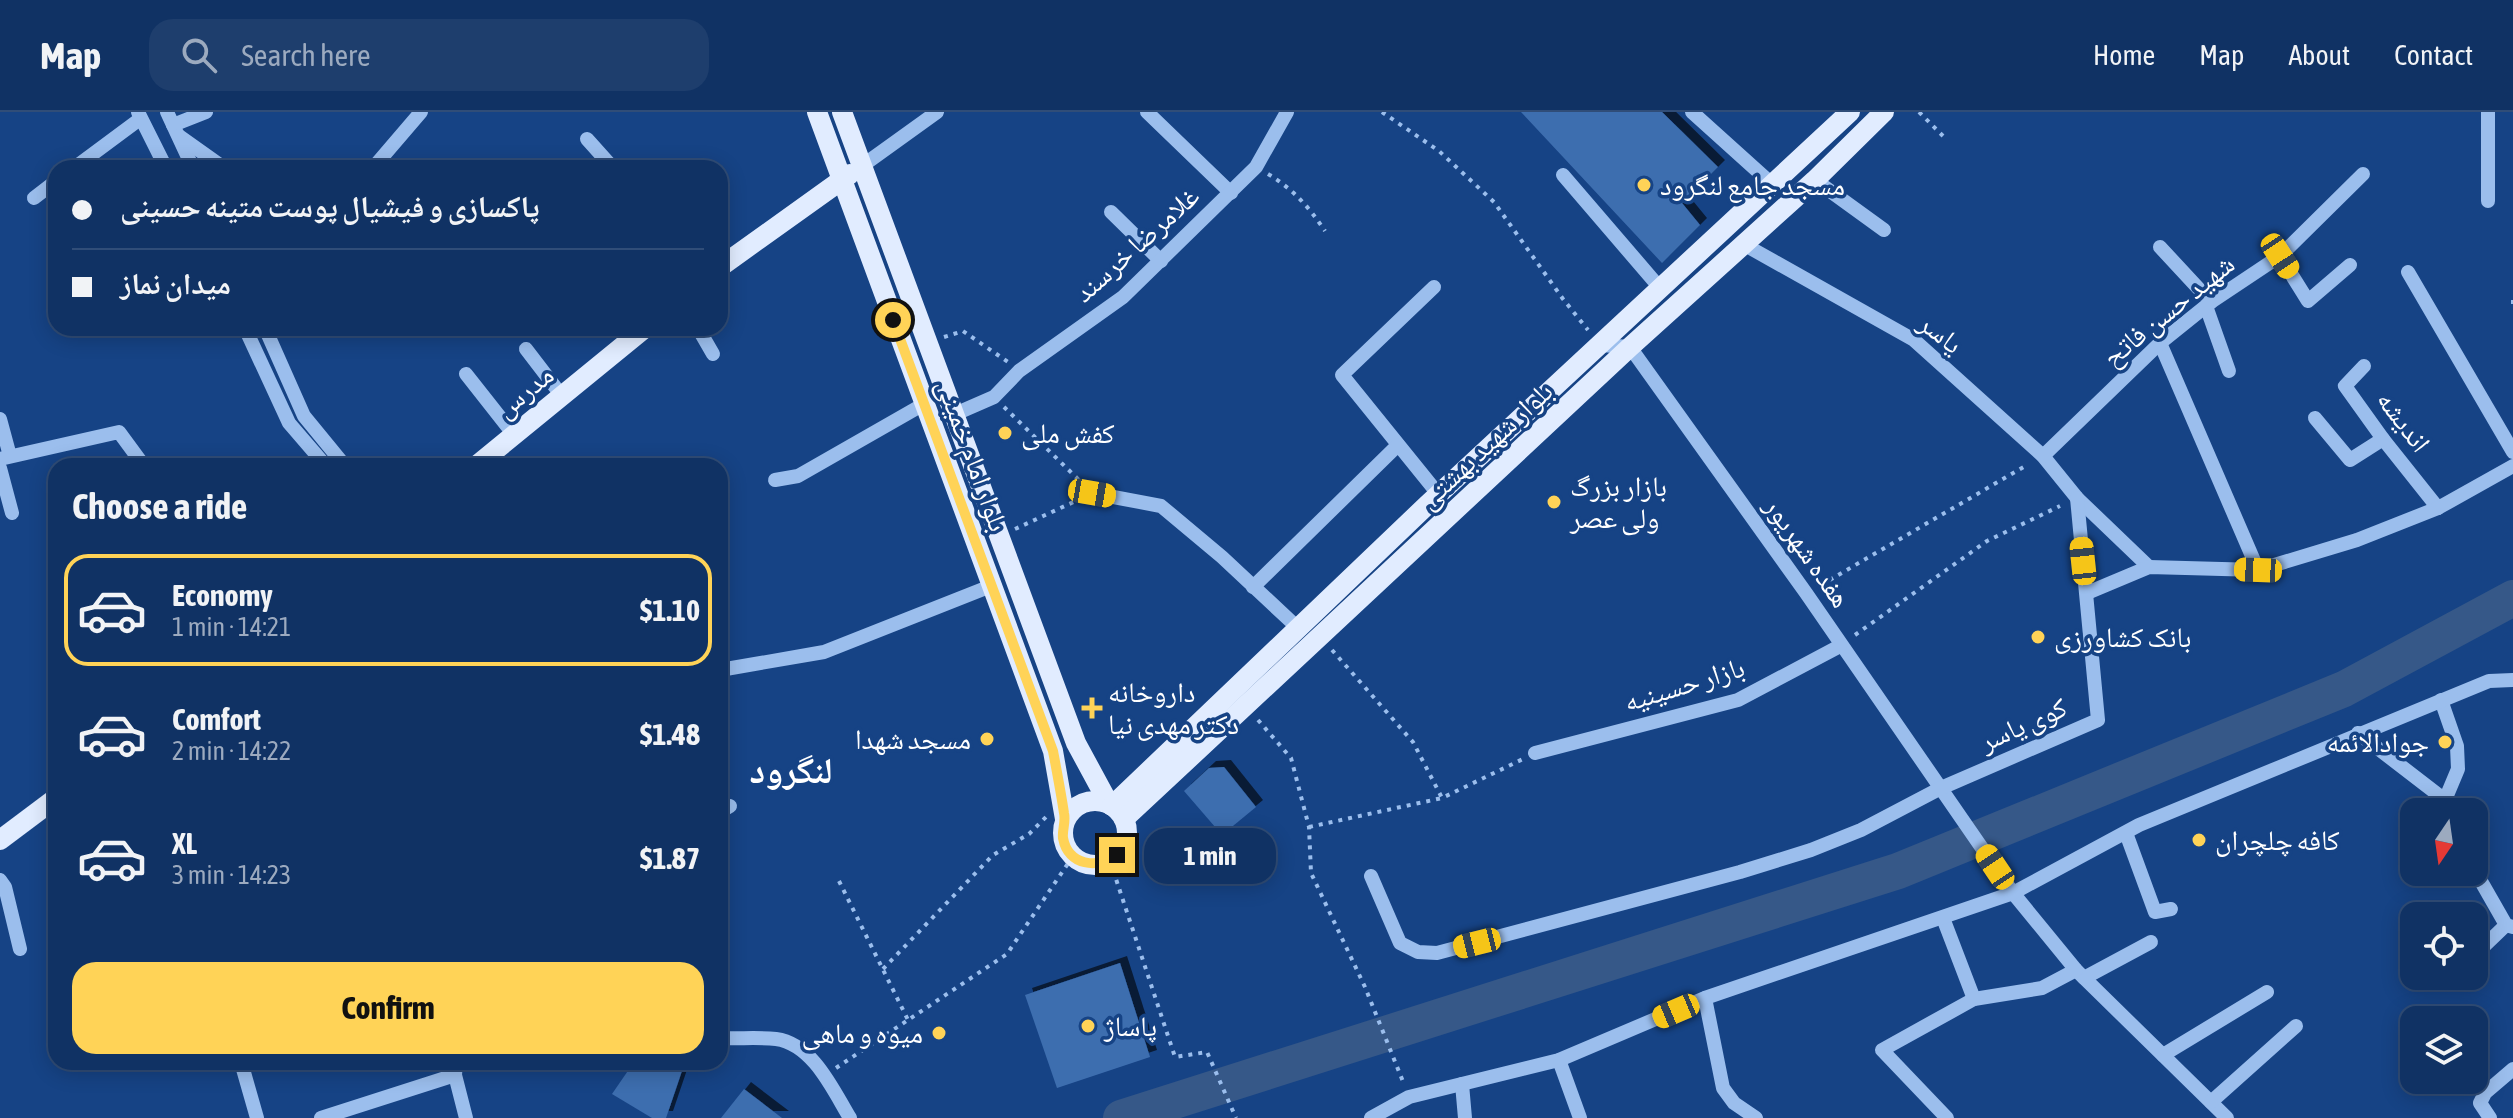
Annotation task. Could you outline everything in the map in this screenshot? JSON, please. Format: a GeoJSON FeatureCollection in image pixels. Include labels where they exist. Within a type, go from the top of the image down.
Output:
{"type":"FeatureCollection","features":[{"type":"Feature","properties":{"kind":"main road","name":"بلوار امام خمینی"},"geometry":{"type":"LineString","coordinates":[[817,112],[1053,751],[1064,811]]}},
{"type":"Feature","properties":{"kind":"main road","name":"بلوار امام خمینی"},"geometry":{"type":"LineString","coordinates":[[842,112],[1076,743],[1115,809]]}},
{"type":"Feature","properties":{"kind":"main road","name":"بلوار شهید بهشتی"},"geometry":{"type":"LineString","coordinates":[[1115,809],[1298,628],[1850,112]]}},
{"type":"Feature","properties":{"kind":"main road","name":"بلوار شهید بهشتی"},"geometry":{"type":"LineString","coordinates":[[1115,809],[1246,706],[1630,347],[1815,180],[1884,112]]}},
{"type":"Feature","properties":{"kind":"main road"},"geometry":{"type":"LineString","coordinates":[[728,261],[862,166]]}},
{"type":"Feature","properties":{"kind":"main road","name":"مدرس"},"geometry":{"type":"LineString","coordinates":[[486,458],[635,336]]}},
{"type":"Feature","properties":{"kind":"main road"},"geometry":{"type":"LineString","coordinates":[[1096,801],[1115,809],[1126,838],[1117,855],[1110,861],[1091,864],[1073,856],[1063,839],[1064,811],[1096,801]]}},
{"type":"Feature","properties":{"kind":"main road"},"geometry":{"type":"LineString","coordinates":[[0,840],[48,804]]}},
{"type":"Feature","properties":{"kind":"street"},"geometry":{"type":"LineString","coordinates":[[173,124],[206,112]]}},
{"type":"Feature","properties":{"kind":"street"},"geometry":{"type":"LineString","coordinates":[[380,160],[421,112]]}},
{"type":"Feature","properties":{"kind":"street"},"geometry":{"type":"LineString","coordinates":[[862,166],[937,112]]}},
{"type":"Feature","properties":{"kind":"street"},"geometry":{"type":"LineString","coordinates":[[1147,112],[1231,193]]}},
{"type":"Feature","properties":{"kind":"street","name":"غلامرضا خرسند"},"geometry":{"type":"LineString","coordinates":[[955,414],[994,397],[1019,371],[1123,297],[1256,167],[1287,112]]}},
{"type":"Feature","properties":{"kind":"street"},"geometry":{"type":"LineString","coordinates":[[1692,112],[1773,185]]}},
{"type":"Feature","properties":{"kind":"street"},"geometry":{"type":"LineString","coordinates":[[2488,112],[2488,201]]}},
{"type":"Feature","properties":{"kind":"street"},"geometry":{"type":"LineString","coordinates":[[84,160],[139,116],[162,160]]}},
{"type":"Feature","properties":{"kind":"street"},"geometry":{"type":"LineString","coordinates":[[173,124],[189,160]]}},
{"type":"Feature","properties":{"kind":"street"},"geometry":{"type":"LineString","coordinates":[[173,124],[215,160]]}},
{"type":"Feature","properties":{"kind":"street"},"geometry":{"type":"LineString","coordinates":[[587,139],[606,160]]}},
{"type":"Feature","properties":{"kind":"street","name":"شهید حسن فاتح"},"geometry":{"type":"LineString","coordinates":[[2043,456],[2160,343],[2208,304],[2280,256],[2363,174]]}},
{"type":"Feature","properties":{"kind":"street"},"geometry":{"type":"LineString","coordinates":[[1563,175],[1660,288]]}},
{"type":"Feature","properties":{"kind":"street"},"geometry":{"type":"LineString","coordinates":[[1815,180],[1884,230]]}},
{"type":"Feature","properties":{"kind":"street"},"geometry":{"type":"LineString","coordinates":[[34,198],[48,187]]}},
{"type":"Feature","properties":{"kind":"street"},"geometry":{"type":"LineString","coordinates":[[1111,212],[1161,261]]}},
{"type":"Feature","properties":{"kind":"street","name":"یاسر"},"geometry":{"type":"LineString","coordinates":[[1745,245],[1914,340],[2043,456],[2077,498],[2149,567]]}},
{"type":"Feature","properties":{"kind":"street"},"geometry":{"type":"LineString","coordinates":[[2160,247],[2208,304],[2229,371]]}},
{"type":"Feature","properties":{"kind":"street"},"geometry":{"type":"LineString","coordinates":[[2280,256],[2308,301],[2350,265]]}},
{"type":"Feature","properties":{"kind":"street"},"geometry":{"type":"LineString","coordinates":[[2408,272],[2513,452]]}},
{"type":"Feature","properties":{"kind":"street"},"geometry":{"type":"LineString","coordinates":[[1434,287],[1342,375],[1439,495]]}},
{"type":"Feature","properties":{"kind":"street"},"geometry":{"type":"LineString","coordinates":[[249,336],[289,423],[319,458]]}},
{"type":"Feature","properties":{"kind":"street"},"geometry":{"type":"LineString","coordinates":[[269,336],[304,416],[338,458]]}},
{"type":"Feature","properties":{"kind":"street"},"geometry":{"type":"LineString","coordinates":[[703,336],[713,354]]}},
{"type":"Feature","properties":{"kind":"street"},"geometry":{"type":"LineString","coordinates":[[2160,343],[2258,570]]}},
{"type":"Feature","properties":{"kind":"street"},"geometry":{"type":"LineString","coordinates":[[1600,345],[1630,347]]}},
{"type":"Feature","properties":{"kind":"street","name":"هفده شهریور"},"geometry":{"type":"LineString","coordinates":[[1630,347],[1806,593],[2013,893]]}},
{"type":"Feature","properties":{"kind":"street"},"geometry":{"type":"LineString","coordinates":[[526,349],[562,396]]}},
{"type":"Feature","properties":{"kind":"street","name":"اندیشه"},"geometry":{"type":"LineString","coordinates":[[2364,366],[2345,386],[2438,508]]}},
{"type":"Feature","properties":{"kind":"street"},"geometry":{"type":"LineString","coordinates":[[466,374],[514,435]]}},
{"type":"Feature","properties":{"kind":"street"},"geometry":{"type":"LineString","coordinates":[[775,480],[798,476],[924,404]]}},
{"type":"Feature","properties":{"kind":"street"},"geometry":{"type":"LineString","coordinates":[[2315,418],[2350,460],[2383,439]]}},
{"type":"Feature","properties":{"kind":"street"},"geometry":{"type":"LineString","coordinates":[[0,419],[12,513]]}},
{"type":"Feature","properties":{"kind":"street"},"geometry":{"type":"LineString","coordinates":[[3,461],[119,432],[138,458]]}},
{"type":"Feature","properties":{"kind":"street"},"geometry":{"type":"LineString","coordinates":[[1253,587],[1398,445]]}},
{"type":"Feature","properties":{"kind":"street"},"geometry":{"type":"LineString","coordinates":[[2087,593],[2149,567],[2258,570],[2357,540],[2438,508],[2513,466]]}},
{"type":"Feature","properties":{"kind":"street"},"geometry":{"type":"LineString","coordinates":[[1092,493],[1161,506],[1222,557],[1298,628]]}},
{"type":"Feature","properties":{"kind":"street","name":"کوی یاسر"},"geometry":{"type":"LineString","coordinates":[[1941,788],[2098,720],[2077,498]]}},
{"type":"Feature","properties":{"kind":"street"},"geometry":{"type":"LineString","coordinates":[[728,669],[824,652],[991,586]]}},
{"type":"Feature","properties":{"kind":"street","name":"بازار حسینیه"},"geometry":{"type":"LineString","coordinates":[[1535,753],[1738,700],[1840,646]]}},
{"type":"Feature","properties":{"kind":"street"},"geometry":{"type":"LineString","coordinates":[[1371,1118],[1409,1097],[1559,1060],[1705,998],[2013,893],[2139,825],[2489,681],[2513,680]]}},
{"type":"Feature","properties":{"kind":"street"},"geometry":{"type":"LineString","coordinates":[[2441,700],[2457,746],[2458,769],[2450,798]]}},
{"type":"Feature","properties":{"kind":"street"},"geometry":{"type":"LineString","coordinates":[[2358,733],[2438,798]]}},
{"type":"Feature","properties":{"kind":"street"},"geometry":{"type":"LineString","coordinates":[[1371,876],[1400,943],[1418,952],[1437,953],[1811,850],[1861,830],[1941,788]]}},
{"type":"Feature","properties":{"kind":"street"},"geometry":{"type":"LineString","coordinates":[[2126,833],[2155,912],[2171,909]]}},
{"type":"Feature","properties":{"kind":"street"},"geometry":{"type":"LineString","coordinates":[[0,880],[5,887],[20,949]]}},
{"type":"Feature","properties":{"kind":"street"},"geometry":{"type":"LineString","coordinates":[[2485,886],[2510,926],[2488,943]]}},
{"type":"Feature","properties":{"kind":"street"},"geometry":{"type":"LineString","coordinates":[[2013,893],[2080,974],[2227,1118]]}},
{"type":"Feature","properties":{"kind":"street"},"geometry":{"type":"LineString","coordinates":[[1943,918],[1974,999]]}},
{"type":"Feature","properties":{"kind":"street"},"geometry":{"type":"LineString","coordinates":[[1947,1118],[1882,1050],[1974,999],[2042,988],[2151,942]]}},
{"type":"Feature","properties":{"kind":"street"},"geometry":{"type":"LineString","coordinates":[[2163,1055],[2267,992]]}},
{"type":"Feature","properties":{"kind":"street"},"geometry":{"type":"LineString","coordinates":[[1705,998],[1723,1088],[1734,1103],[1756,1118]]}},
{"type":"Feature","properties":{"kind":"street"},"geometry":{"type":"LineString","coordinates":[[2211,1102],[2296,1026]]}},
{"type":"Feature","properties":{"kind":"street"},"geometry":{"type":"LineString","coordinates":[[728,1038],[779,1039],[805,1052],[850,1118]]}},
{"type":"Feature","properties":{"kind":"street"},"geometry":{"type":"LineString","coordinates":[[1559,1060],[1580,1118]]}},
{"type":"Feature","properties":{"kind":"street"},"geometry":{"type":"LineString","coordinates":[[2490,1118],[2480,1103],[2485,1093],[2513,1069]]}},
{"type":"Feature","properties":{"kind":"street"},"geometry":{"type":"LineString","coordinates":[[243,1070],[257,1118]]}},
{"type":"Feature","properties":{"kind":"street"},"geometry":{"type":"LineString","coordinates":[[321,1118],[450,1070]]}},
{"type":"Feature","properties":{"kind":"street"},"geometry":{"type":"LineString","coordinates":[[455,1070],[466,1118]]}},
{"type":"Feature","properties":{"kind":"street"},"geometry":{"type":"LineString","coordinates":[[1462,1084],[1465,1118]]}},
{"type":"Feature","properties":{"kind":"path"},"geometry":{"type":"LineString","coordinates":[[1382,112],[1439,151],[1494,202],[1600,345]]}},
{"type":"Feature","properties":{"kind":"path"},"geometry":{"type":"LineString","coordinates":[[1919,112],[1943,136]]}},
{"type":"Feature","properties":{"kind":"path"},"geometry":{"type":"LineString","coordinates":[[1256,167],[1289,186],[1325,231]]}},
{"type":"Feature","properties":{"kind":"path"},"geometry":{"type":"LineString","coordinates":[[928,342],[963,331],[1019,371]]}},
{"type":"Feature","properties":{"kind":"path"},"geometry":{"type":"LineString","coordinates":[[994,397],[1092,493],[1000,535]]}},
{"type":"Feature","properties":{"kind":"path"},"geometry":{"type":"LineString","coordinates":[[1806,593],[2043,456]]}},
{"type":"Feature","properties":{"kind":"path"},"geometry":{"type":"LineString","coordinates":[[1840,646],[1987,541],[2077,498]]}},
{"type":"Feature","properties":{"kind":"path"},"geometry":{"type":"LineString","coordinates":[[1320,636],[1413,742],[1442,798]]}},
{"type":"Feature","properties":{"kind":"path"},"geometry":{"type":"LineString","coordinates":[[1246,706],[1291,758],[1309,827],[1311,873],[1365,987],[1399,1070]]}},
{"type":"Feature","properties":{"kind":"path"},"geometry":{"type":"LineString","coordinates":[[1309,827],[1442,798],[1535,753]]}},
{"type":"Feature","properties":{"kind":"path"},"geometry":{"type":"LineString","coordinates":[[883,969],[993,855],[1064,811]]}},
{"type":"Feature","properties":{"kind":"path"},"geometry":{"type":"LineString","coordinates":[[824,1076],[1007,954],[1073,856]]}},
{"type":"Feature","properties":{"kind":"path"},"geometry":{"type":"LineString","coordinates":[[1110,861],[1175,1057],[1207,1052],[1236,1118]]}},
{"type":"Feature","properties":{"kind":"path"},"geometry":{"type":"LineString","coordinates":[[839,881],[908,1020]]}},
{"type":"Feature","properties":{"kind":"building","name":"مسجد جامع لنگرود"},"geometry":{"type":"Polygon","coordinates":[[[1521,112],[1662,112],[1718,167],[1682,203],[1700,225],[1662,263],[1521,112]]]}},
{"type":"Feature","properties":{"kind":"building"},"geometry":{"type":"Polygon","coordinates":[[[1224,767],[1256,807],[1222,835],[1184,791],[1209,768],[1224,767]]]}},
{"type":"Feature","properties":{"kind":"building","name":"پاساژ"},"geometry":{"type":"Polygon","coordinates":[[[1120,963],[1150,1057],[1057,1088],[1025,995],[1120,963]]]}},
{"type":"Feature","properties":{"kind":"building"},"geometry":{"type":"Polygon","coordinates":[[[628,1070],[682,1070],[666,1118],[652,1118],[612,1094],[628,1070]]]}},
{"type":"Feature","properties":{"kind":"building"},"geometry":{"type":"Polygon","coordinates":[[[744,1089],[782,1118],[721,1118],[744,1089]]]}},
{"type":"Feature","properties":{"kind":"waterway"},"geometry":{"type":"LineString","coordinates":[[1121,1118],[1898,871],[2344,689],[2513,598]]}},
{"type":"Feature","properties":{"kind":"place","name":"مسجد جامع لنگرود"},"geometry":{"type":"Point","coordinates":[1644,185]}},
{"type":"Feature","properties":{"kind":"place","name":"کفش ملی"},"geometry":{"type":"Point","coordinates":[1005,433]}},
{"type":"Feature","properties":{"kind":"place","name":"بازار بزرگ ولی عصر"},"geometry":{"type":"Point","coordinates":[1554,502]}},
{"type":"Feature","properties":{"kind":"place","name":"بانک کشاورزی"},"geometry":{"type":"Point","coordinates":[2038,637]}},
{"type":"Feature","properties":{"kind":"place","name":"داروخانه دکتر مهدی نیا"},"geometry":{"type":"Point","coordinates":[1092,708]}},
{"type":"Feature","properties":{"kind":"place","name":"مسجد شهدا"},"geometry":{"type":"Point","coordinates":[987,739]}},
{"type":"Feature","properties":{"kind":"place","name":"جوادالائمه"},"geometry":{"type":"Point","coordinates":[2445,742]}},
{"type":"Feature","properties":{"kind":"place","name":"کافه چلچران"},"geometry":{"type":"Point","coordinates":[2199,840]}},
{"type":"Feature","properties":{"kind":"place","name":"پاساژ"},"geometry":{"type":"Point","coordinates":[1088,1026]}},
{"type":"Feature","properties":{"kind":"place","name":"میوه و ماهی"},"geometry":{"type":"Point","coordinates":[939,1033]}},
{"type":"Feature","properties":{"kind":"district","name":"لنگرود"},"geometry":{"type":"Point","coordinates":[791,770]}},
{"type":"Feature","properties":{"kind":"route"},"geometry":{"type":"LineString","coordinates":[[893,320],[1053,751],[1065,819],[1063,839],[1066,848],[1081,862],[1091,864],[1110,861],[1117,855]]}}]}
